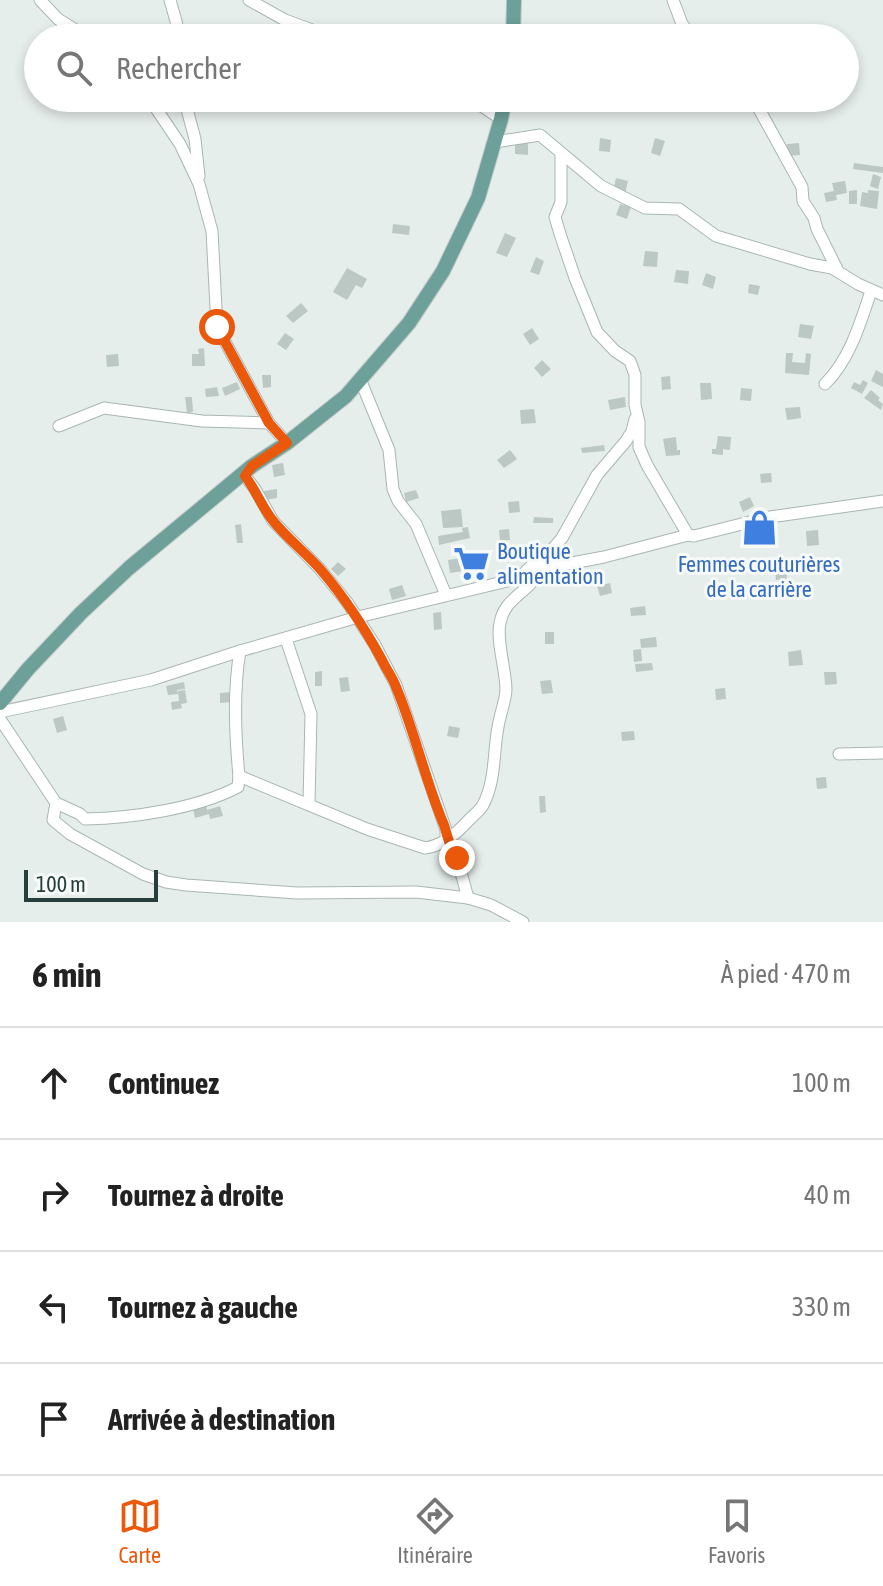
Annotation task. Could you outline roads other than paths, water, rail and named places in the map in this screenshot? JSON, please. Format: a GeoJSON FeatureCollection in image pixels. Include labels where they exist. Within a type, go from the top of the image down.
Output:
{"type":"FeatureCollection","features":[{"type":"Feature","properties":{"kind":"main road"},"geometry":{"type":"LineString","coordinates":[[513,24],[514,0]]}},
{"type":"Feature","properties":{"kind":"main road"},"geometry":{"type":"LineString","coordinates":[[0,703],[28,669],[129,568],[252,466],[287,443],[346,396],[409,323],[443,271],[478,198],[502,112]]}},
{"type":"Feature","properties":{"kind":"street"},"geometry":{"type":"LineString","coordinates":[[40,0],[66,24]]}},
{"type":"Feature","properties":{"kind":"street"},"geometry":{"type":"LineString","coordinates":[[170,0],[177,24]]}},
{"type":"Feature","properties":{"kind":"street"},"geometry":{"type":"LineString","coordinates":[[249,0],[296,24]]}},
{"type":"Feature","properties":{"kind":"street"},"geometry":{"type":"LineString","coordinates":[[673,0],[682,24]]}},
{"type":"Feature","properties":{"kind":"street"},"geometry":{"type":"LineString","coordinates":[[158,112],[180,144],[199,184],[212,231],[217,327],[269,423],[287,443]]}},
{"type":"Feature","properties":{"kind":"street"},"geometry":{"type":"LineString","coordinates":[[188,112],[195,139],[199,184]]}},
{"type":"Feature","properties":{"kind":"street"},"geometry":{"type":"LineString","coordinates":[[491,112],[501,119]]}},
{"type":"Feature","properties":{"kind":"street"},"geometry":{"type":"LineString","coordinates":[[761,112],[802,187],[803,201],[840,275]]}},
{"type":"Feature","properties":{"kind":"street"},"geometry":{"type":"LineString","coordinates":[[495,142],[540,135],[601,186],[645,208],[679,209],[716,236],[832,268],[877,293],[839,367],[825,384]]}},
{"type":"Feature","properties":{"kind":"street"},"geometry":{"type":"LineString","coordinates":[[561,154],[561,202],[555,217],[560,234],[597,332],[630,361],[635,375],[639,447],[688,535]]}},
{"type":"Feature","properties":{"kind":"street"},"geometry":{"type":"LineString","coordinates":[[360,379],[389,450],[393,489],[398,501],[416,524],[449,595]]}},
{"type":"Feature","properties":{"kind":"street"},"geometry":{"type":"LineString","coordinates":[[59,426],[104,408],[202,421],[269,423]]}},
{"type":"Feature","properties":{"kind":"street"},"geometry":{"type":"LineString","coordinates":[[520,578],[562,538],[597,475],[632,431],[637,413]]}},
{"type":"Feature","properties":{"kind":"street"},"geometry":{"type":"LineString","coordinates":[[252,466],[245,476],[273,521],[320,569],[358,617],[396,685],[468,898]]}},
{"type":"Feature","properties":{"kind":"street"},"geometry":{"type":"LineString","coordinates":[[0,712],[151,680],[358,617],[520,578],[540,569],[785,514],[883,501]]}},
{"type":"Feature","properties":{"kind":"street"},"geometry":{"type":"LineString","coordinates":[[239,776],[367,829],[425,848],[446,840],[482,808],[491,783],[498,727],[506,695],[499,627],[501,618],[508,604],[527,588],[540,569]]}},
{"type":"Feature","properties":{"kind":"street"},"geometry":{"type":"LineString","coordinates":[[286,639],[311,714],[309,804]]}},
{"type":"Feature","properties":{"kind":"street"},"geometry":{"type":"LineString","coordinates":[[0,719],[56,803],[85,819],[152,812],[221,796],[238,787],[236,730],[240,651]]}},
{"type":"Feature","properties":{"kind":"street"},"geometry":{"type":"LineString","coordinates":[[839,754],[883,753]]}},
{"type":"Feature","properties":{"kind":"street"},"geometry":{"type":"LineString","coordinates":[[56,803],[53,820],[70,834],[143,874],[166,882],[297,893],[416,892],[468,898],[491,905],[523,922]]}},
{"type":"Feature","properties":{"kind":"place","name":"Femmes couturières de la carrière"},"geometry":{"type":"Point","coordinates":[759,528]}},
{"type":"Feature","properties":{"kind":"place","name":"Boutique alimentation"},"geometry":{"type":"Point","coordinates":[471,564]}}]}
